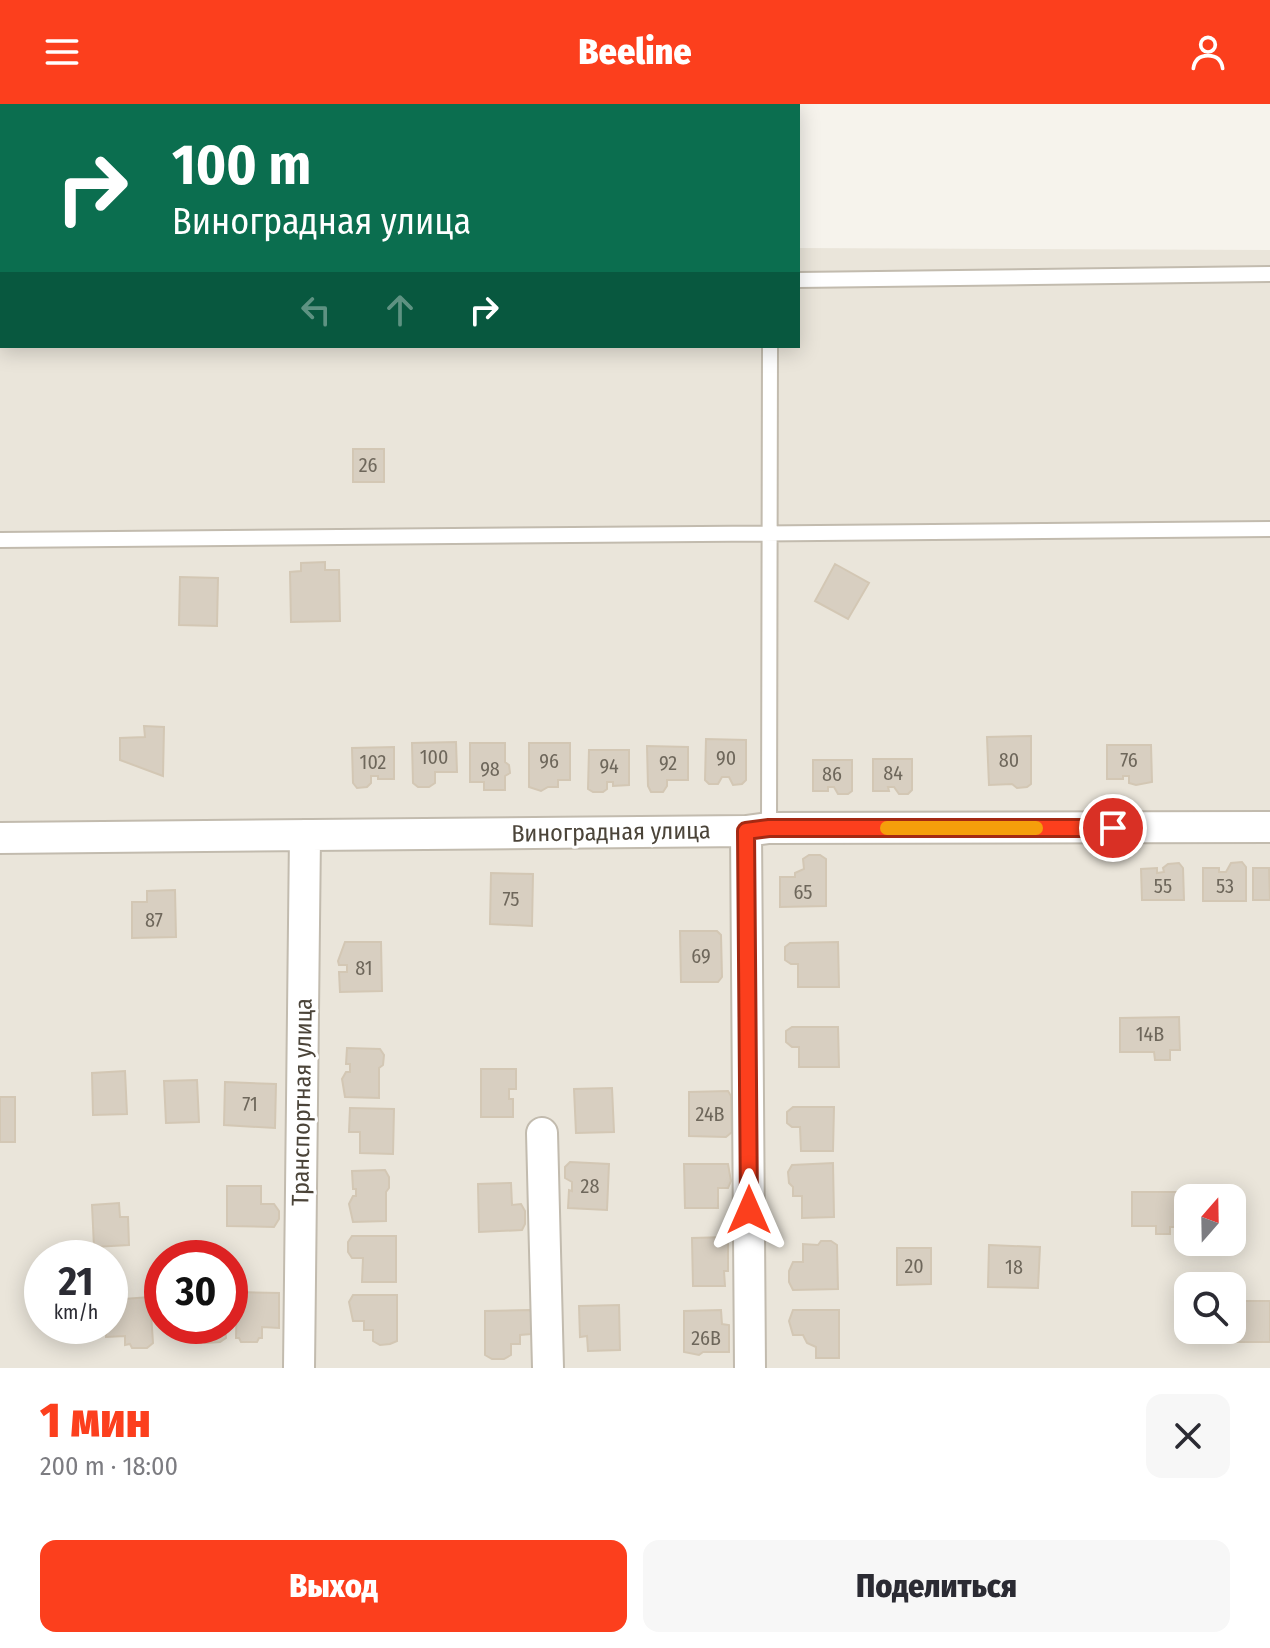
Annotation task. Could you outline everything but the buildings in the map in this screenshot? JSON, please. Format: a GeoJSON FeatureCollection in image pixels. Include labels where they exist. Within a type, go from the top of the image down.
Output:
{"type":"FeatureCollection","features":[{"type":"Feature","properties":{"kind":"street","name":"Виноградная улица"},"geometry":{"type":"LineString","coordinates":[[0,838],[1270,827]]}},
{"type":"Feature","properties":{"kind":"street"},"geometry":{"type":"LineString","coordinates":[[750,1368],[758,830]]}},
{"type":"Feature","properties":{"kind":"street","name":"Транспортная улица"},"geometry":{"type":"LineString","coordinates":[[299,1368],[305,835]]}},
{"type":"Feature","properties":{"kind":"street"},"geometry":{"type":"LineString","coordinates":[[542,1133],[548,1368]]}},
{"type":"Feature","properties":{"kind":"lane"},"geometry":{"type":"LineString","coordinates":[[800,280],[1270,274]]}},
{"type":"Feature","properties":{"kind":"lane"},"geometry":{"type":"LineString","coordinates":[[758,830],[770,533],[770,348]]}},
{"type":"Feature","properties":{"kind":"lane"},"geometry":{"type":"LineString","coordinates":[[0,540],[1270,529]]}},
{"type":"Feature","properties":{"kind":"shaded area"},"geometry":{"type":"Polygon","coordinates":[[[800,248],[1270,250],[1270,1368],[0,1368],[0,348],[800,348],[800,248]]]}},
{"type":"Feature","properties":{"kind":"slow traffic"},"geometry":{"type":"LineString","coordinates":[[887,828],[1036,828]]}},
{"type":"Feature","properties":{"kind":"route"},"geometry":{"type":"LineString","coordinates":[[749,1210],[746,831],[769,828],[1113,828]]}}]}
